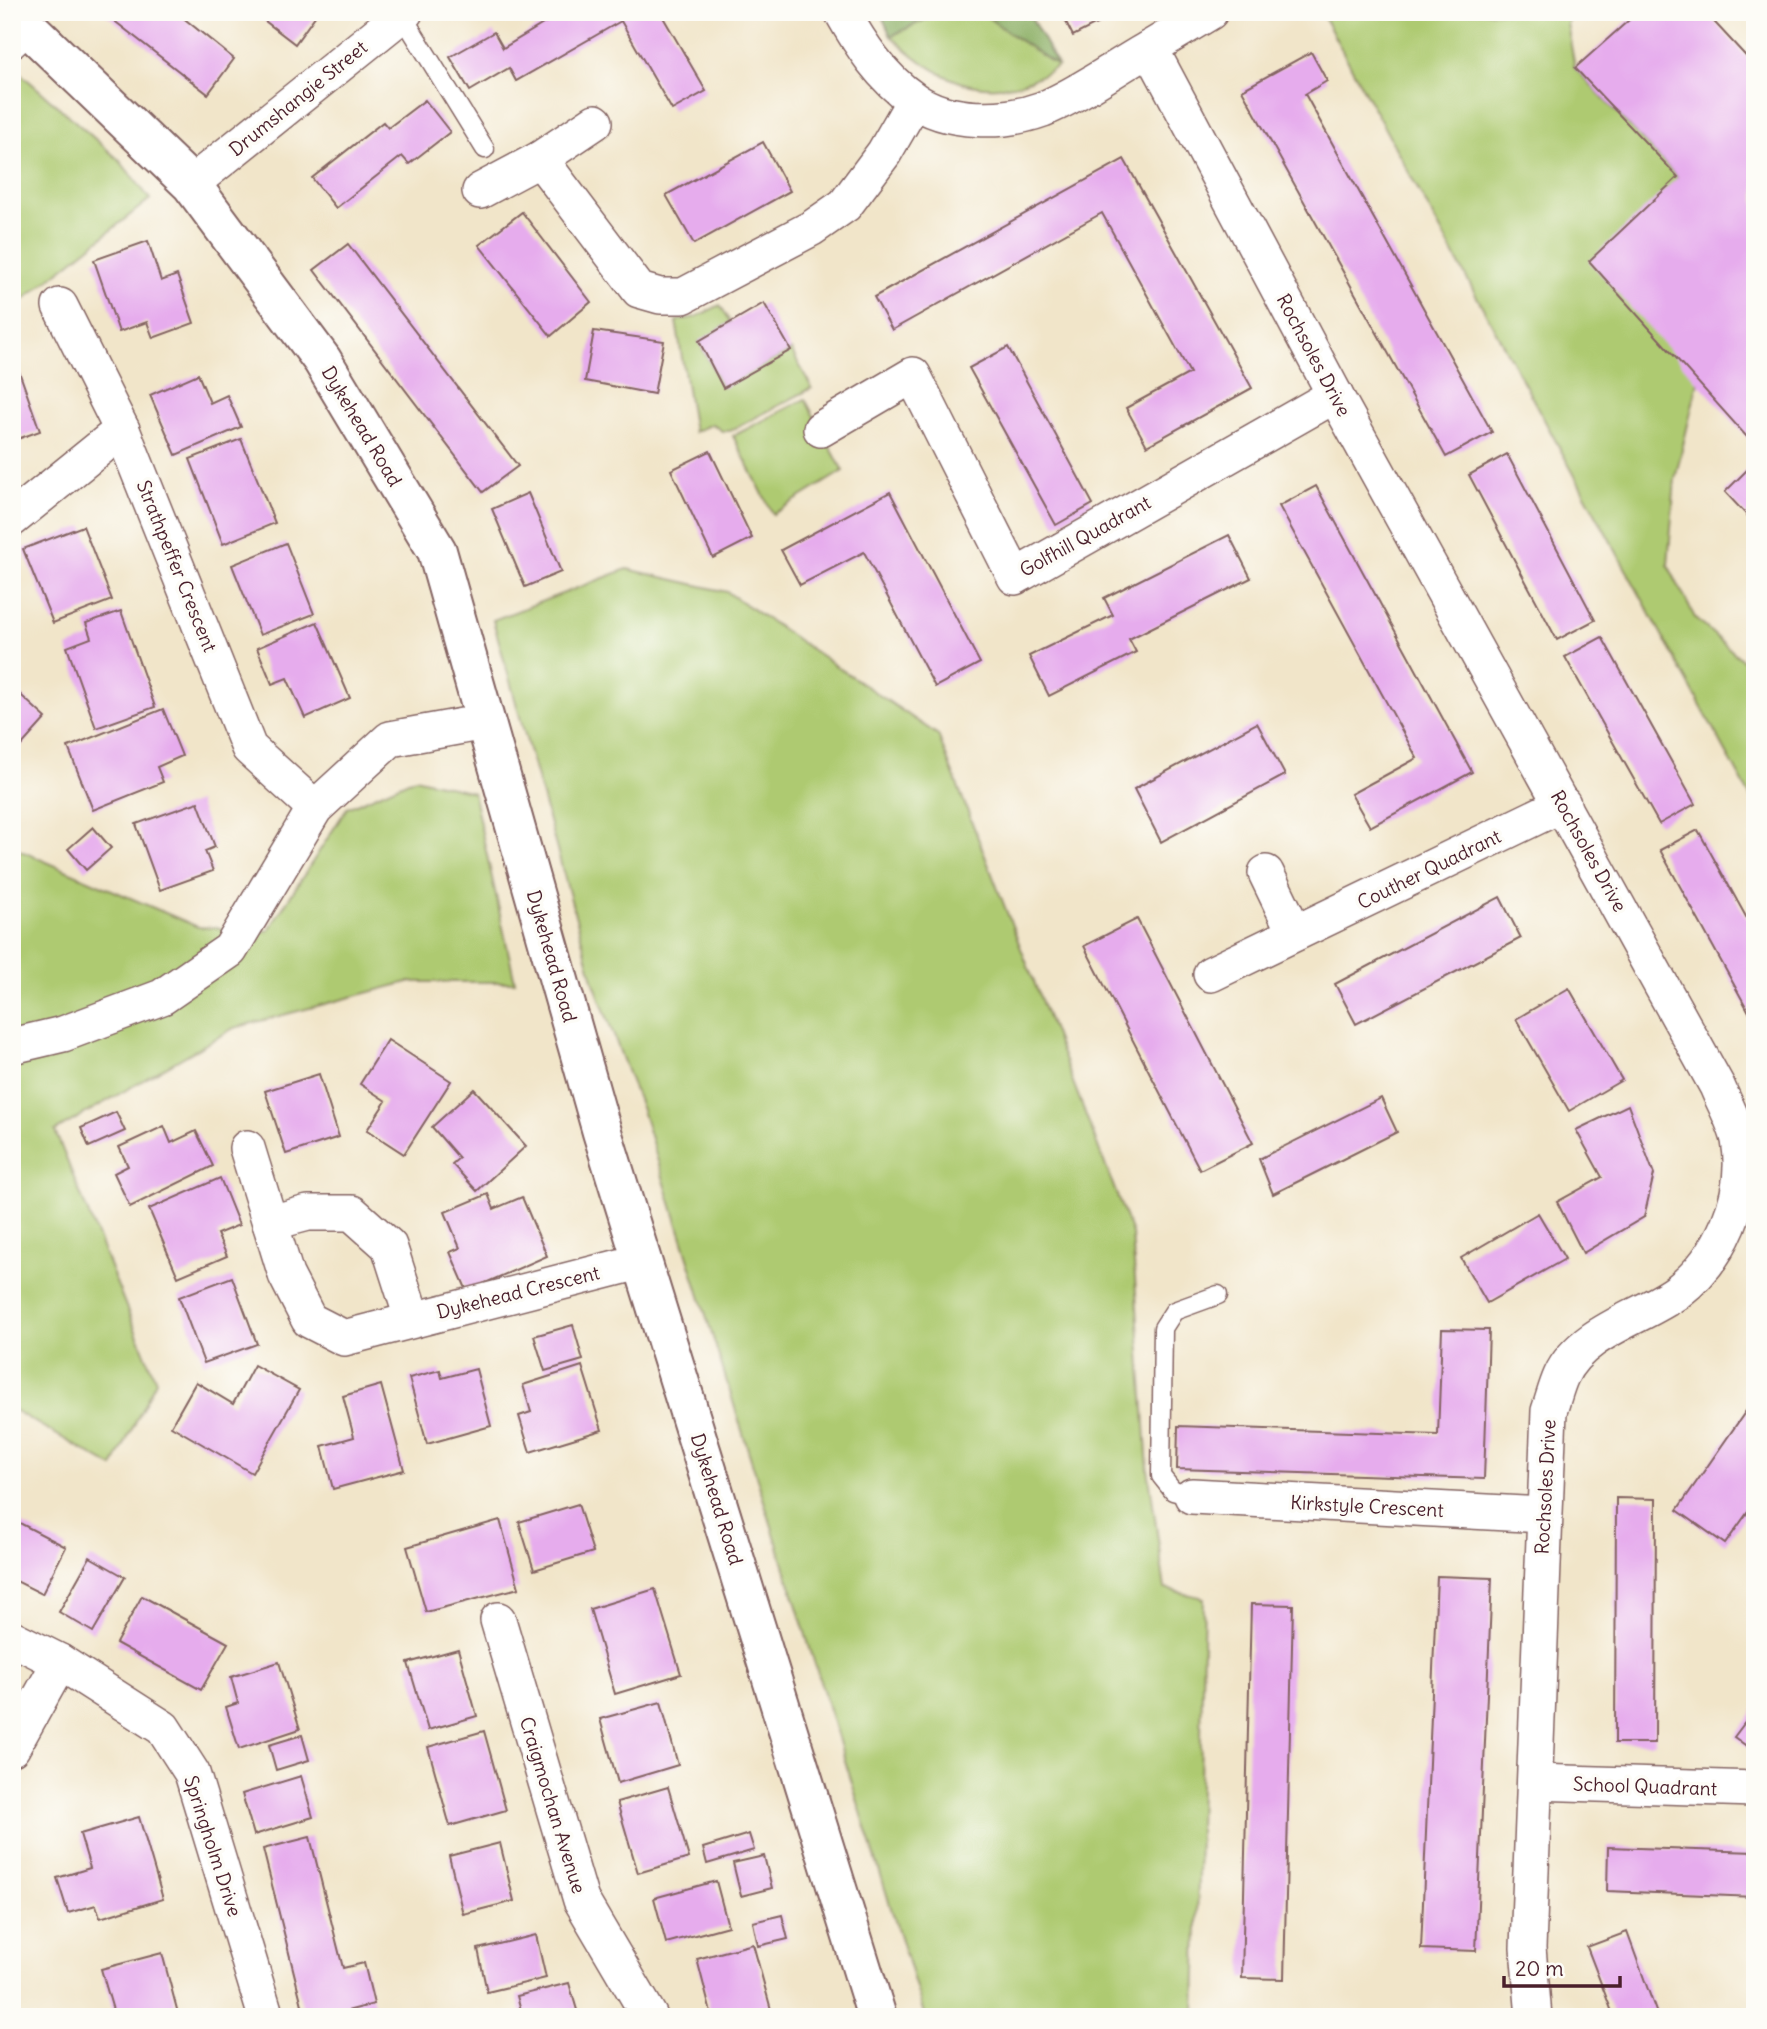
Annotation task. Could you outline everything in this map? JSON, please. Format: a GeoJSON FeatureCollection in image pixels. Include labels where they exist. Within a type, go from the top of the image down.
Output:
{"type":"FeatureCollection","features":[{"type":"Feature","properties":{"kind":"street"},"geometry":{"type":"LineString","coordinates":[[842,12],[887,77],[914,101],[947,113],[985,120],[1017,117],[1045,108],[1210,12]]}},
{"type":"Feature","properties":{"kind":"street","name":"Drumshangie Street"},"geometry":{"type":"LineString","coordinates":[[191,184],[404,14]]}},
{"type":"Feature","properties":{"kind":"street","name":"Dykehead Road"},"geometry":{"type":"LineString","coordinates":[[19,33],[191,184],[321,360],[437,551],[602,1132],[877,2017]]}},
{"type":"Feature","properties":{"kind":"street","name":"Rochsoles Drive"},"geometry":{"type":"LineString","coordinates":[[1150,48],[1335,395],[1717,1086],[1739,1140],[1740,1176],[1733,1213],[1703,1269],[1676,1293],[1585,1347],[1562,1373],[1549,1411],[1528,1948],[1534,2017]]}},
{"type":"Feature","properties":{"kind":"street"},"geometry":{"type":"LineString","coordinates":[[540,159],[639,290],[660,296],[683,296],[812,228],[845,205],[884,152],[914,101]]}},
{"type":"Feature","properties":{"kind":"street"},"geometry":{"type":"LineString","coordinates":[[480,191],[540,159],[595,122]]}},
{"type":"Feature","properties":{"kind":"street","name":"Strathpeffer Crescent"},"geometry":{"type":"LineString","coordinates":[[60,306],[122,430],[249,748],[315,808]]}},
{"type":"Feature","properties":{"kind":"street","name":"Golfhill Quadrant"},"geometry":{"type":"LineString","coordinates":[[821,429],[913,374],[1015,577],[1335,395]]}},
{"type":"Feature","properties":{"kind":"street"},"geometry":{"type":"LineString","coordinates":[[12,519],[122,430]]}},
{"type":"Feature","properties":{"kind":"street"},"geometry":{"type":"LineString","coordinates":[[12,1046],[63,1034],[162,997],[230,950],[315,808],[390,739],[485,722]]}},
{"type":"Feature","properties":{"kind":"street","name":"Couther Quadrant"},"geometry":{"type":"LineString","coordinates":[[1211,974],[1563,804]]}},
{"type":"Feature","properties":{"kind":"street"},"geometry":{"type":"LineString","coordinates":[[1266,873],[1295,933]]}},
{"type":"Feature","properties":{"kind":"street","name":"Dykehead Crescent"},"geometry":{"type":"LineString","coordinates":[[247,1148],[286,1275],[309,1321],[344,1338],[643,1261]]}},
{"type":"Feature","properties":{"kind":"street"},"geometry":{"type":"LineString","coordinates":[[270,1223],[309,1213],[352,1213],[389,1246],[403,1321]]}},
{"type":"Feature","properties":{"kind":"street","name":"Kirkstyle Crescent"},"geometry":{"type":"LineString","coordinates":[[1192,1496],[1543,1515]]}},
{"type":"Feature","properties":{"kind":"street","name":"Craigmochan Avenue"},"geometry":{"type":"LineString","coordinates":[[498,1620],[581,1900],[650,2017]]}},
{"type":"Feature","properties":{"kind":"street","name":"Springholm Drive"},"geometry":{"type":"LineString","coordinates":[[12,1638],[60,1662],[163,1728],[192,1773],[266,2017]]}},
{"type":"Feature","properties":{"kind":"street"},"geometry":{"type":"LineString","coordinates":[[12,1748],[60,1662]]}},
{"type":"Feature","properties":{"kind":"street","name":"School Quadrant"},"geometry":{"type":"LineString","coordinates":[[1535,1782],[1755,1789]]}},
{"type":"Feature","properties":{"kind":"lane"},"geometry":{"type":"LineString","coordinates":[[404,14],[485,149]]}},
{"type":"Feature","properties":{"kind":"lane"},"geometry":{"type":"LineString","coordinates":[[1192,1496],[1173,1491],[1161,1476],[1163,1328],[1174,1311],[1218,1295]]}},
{"type":"Feature","properties":{"kind":"green space"},"geometry":{"type":"Polygon","coordinates":[[[880,12],[941,12],[891,36],[880,12]]]}},
{"type":"Feature","properties":{"kind":"green space"},"geometry":{"type":"Polygon","coordinates":[[[941,12],[982,12],[1058,66],[1012,86],[969,85],[949,78],[929,67],[891,36],[941,12]]]}},
{"type":"Feature","properties":{"kind":"green space"},"geometry":{"type":"Polygon","coordinates":[[[982,12],[1028,12],[1058,66],[1010,34],[982,12]]]}},
{"type":"Feature","properties":{"kind":"green space"},"geometry":{"type":"Polygon","coordinates":[[[1321,12],[1574,12],[1567,23],[1575,68],[1678,177],[1698,382],[1675,479],[1668,565],[1695,618],[1748,665],[1755,666],[1755,805],[1321,12]]]}},
{"type":"Feature","properties":{"kind":"green space"},"geometry":{"type":"Polygon","coordinates":[[[12,66],[119,160],[150,199],[12,309],[12,66]]]}},
{"type":"Feature","properties":{"kind":"green space"},"geometry":{"type":"Polygon","coordinates":[[[720,305],[731,322],[699,342],[723,387],[791,350],[812,388],[730,431],[722,431],[712,424],[694,432],[676,321],[696,317],[720,305]]]}},
{"type":"Feature","properties":{"kind":"green space"},"geometry":{"type":"Polygon","coordinates":[[[805,399],[843,471],[773,514],[733,436],[805,399]]]}},
{"type":"Feature","properties":{"kind":"green space"},"geometry":{"type":"Polygon","coordinates":[[[627,569],[727,592],[938,735],[1132,1234],[1148,1469],[1165,1589],[1204,1598],[1195,2017],[925,2017],[642,1110],[594,983],[493,620],[627,569]]]}},
{"type":"Feature","properties":{"kind":"green space"},"geometry":{"type":"Polygon","coordinates":[[[415,778],[473,792],[515,982],[408,982],[234,1028],[55,1131],[156,1381],[113,1467],[12,1409],[12,847],[198,927],[268,931],[347,808],[415,778]]]}},
{"type":"Feature","properties":{"kind":"building"},"geometry":{"type":"Polygon","coordinates":[[[103,12],[176,12],[234,59],[208,94],[103,12]]]}},
{"type":"Feature","properties":{"kind":"building"},"geometry":{"type":"Polygon","coordinates":[[[272,12],[318,12],[295,44],[265,21],[272,12]]]}},
{"type":"Feature","properties":{"kind":"building"},"geometry":{"type":"Polygon","coordinates":[[[563,12],[660,12],[706,91],[672,110],[621,21],[516,81],[509,68],[470,91],[450,57],[494,32],[503,48],[563,12]]]}},
{"type":"Feature","properties":{"kind":"building"},"geometry":{"type":"Polygon","coordinates":[[[1061,12],[1120,12],[1073,36],[1061,12]]]}},
{"type":"Feature","properties":{"kind":"building"},"geometry":{"type":"Polygon","coordinates":[[[1638,12],[1705,12],[1755,66],[1755,446],[1589,261],[1678,177],[1575,68],[1638,12]]]}},
{"type":"Feature","properties":{"kind":"building"},"geometry":{"type":"Polygon","coordinates":[[[1311,52],[1327,81],[1305,94],[1492,432],[1446,457],[1242,90],[1311,52]]]}},
{"type":"Feature","properties":{"kind":"building"},"geometry":{"type":"Polygon","coordinates":[[[425,100],[450,132],[409,164],[402,156],[336,208],[312,178],[383,122],[388,128],[425,100]]]}},
{"type":"Feature","properties":{"kind":"building"},"geometry":{"type":"Polygon","coordinates":[[[763,142],[790,191],[694,244],[666,195],[763,142]]]}},
{"type":"Feature","properties":{"kind":"building"},"geometry":{"type":"Polygon","coordinates":[[[1124,159],[1252,388],[1147,446],[1126,408],[1190,373],[1102,213],[892,330],[874,297],[1124,159]]]}},
{"type":"Feature","properties":{"kind":"building"},"geometry":{"type":"Polygon","coordinates":[[[522,212],[591,302],[551,336],[479,245],[522,212]]]}},
{"type":"Feature","properties":{"kind":"building"},"geometry":{"type":"Polygon","coordinates":[[[148,241],[161,281],[177,275],[194,323],[153,338],[147,322],[119,332],[94,260],[148,241]]]}},
{"type":"Feature","properties":{"kind":"building"},"geometry":{"type":"Polygon","coordinates":[[[348,244],[518,466],[483,492],[314,270],[348,244]]]}},
{"type":"Feature","properties":{"kind":"building"},"geometry":{"type":"Polygon","coordinates":[[[764,303],[791,350],[723,388],[699,341],[764,303]]]}},
{"type":"Feature","properties":{"kind":"building"},"geometry":{"type":"Polygon","coordinates":[[[594,331],[664,341],[654,394],[585,381],[594,331]]]}},
{"type":"Feature","properties":{"kind":"building"},"geometry":{"type":"Polygon","coordinates":[[[1008,347],[1093,504],[1056,525],[969,368],[1008,347]]]}},
{"type":"Feature","properties":{"kind":"building"},"geometry":{"type":"Polygon","coordinates":[[[15,360],[40,431],[12,441],[12,361],[15,360]]]}},
{"type":"Feature","properties":{"kind":"building"},"geometry":{"type":"Polygon","coordinates":[[[198,374],[210,403],[227,395],[241,427],[176,455],[150,395],[198,374]]]}},
{"type":"Feature","properties":{"kind":"building"},"geometry":{"type":"Polygon","coordinates":[[[241,439],[275,523],[223,544],[190,459],[241,439]]]}},
{"type":"Feature","properties":{"kind":"building"},"geometry":{"type":"Polygon","coordinates":[[[710,451],[752,538],[713,558],[671,470],[710,451]]]}},
{"type":"Feature","properties":{"kind":"building"},"geometry":{"type":"Polygon","coordinates":[[[1507,454],[1595,620],[1557,640],[1469,475],[1507,454]]]}},
{"type":"Feature","properties":{"kind":"building"},"geometry":{"type":"Polygon","coordinates":[[[1755,462],[1755,524],[1725,492],[1755,462]]]}},
{"type":"Feature","properties":{"kind":"building"},"geometry":{"type":"Polygon","coordinates":[[[1316,486],[1472,772],[1370,827],[1351,794],[1417,758],[1279,506],[1316,486]]]}},
{"type":"Feature","properties":{"kind":"building"},"geometry":{"type":"Polygon","coordinates":[[[890,492],[980,663],[935,687],[864,552],[800,585],[781,550],[890,492]]]}},
{"type":"Feature","properties":{"kind":"building"},"geometry":{"type":"Polygon","coordinates":[[[528,493],[561,572],[525,587],[492,509],[528,493]]]}},
{"type":"Feature","properties":{"kind":"building"},"geometry":{"type":"Polygon","coordinates":[[[83,526],[112,600],[53,623],[23,549],[83,526]]]}},
{"type":"Feature","properties":{"kind":"building"},"geometry":{"type":"Polygon","coordinates":[[[1229,535],[1251,578],[1129,639],[1136,652],[1049,696],[1029,656],[1113,615],[1104,598],[1229,535]]]}},
{"type":"Feature","properties":{"kind":"building"},"geometry":{"type":"Polygon","coordinates":[[[286,543],[314,614],[260,635],[232,565],[286,543]]]}},
{"type":"Feature","properties":{"kind":"building"},"geometry":{"type":"Polygon","coordinates":[[[121,611],[155,707],[96,728],[67,647],[91,638],[86,623],[121,611]]]}},
{"type":"Feature","properties":{"kind":"building"},"geometry":{"type":"Polygon","coordinates":[[[317,622],[350,698],[305,718],[287,678],[272,684],[257,648],[317,622]]]}},
{"type":"Feature","properties":{"kind":"building"},"geometry":{"type":"Polygon","coordinates":[[[1602,637],[1695,804],[1659,824],[1565,657],[1602,637]]]}},
{"type":"Feature","properties":{"kind":"building"},"geometry":{"type":"Polygon","coordinates":[[[12,687],[46,718],[12,756],[12,687]]]}},
{"type":"Feature","properties":{"kind":"building"},"geometry":{"type":"Polygon","coordinates":[[[163,709],[182,756],[157,767],[163,782],[93,810],[68,747],[163,709]]]}},
{"type":"Feature","properties":{"kind":"building"},"geometry":{"type":"Polygon","coordinates":[[[1257,723],[1285,775],[1161,842],[1134,789],[1257,723]]]}},
{"type":"Feature","properties":{"kind":"building"},"geometry":{"type":"Polygon","coordinates":[[[198,802],[215,847],[205,851],[213,871],[160,890],[136,824],[198,802]]]}},
{"type":"Feature","properties":{"kind":"building"},"geometry":{"type":"Polygon","coordinates":[[[93,827],[111,848],[86,870],[68,849],[93,827]]]}},
{"type":"Feature","properties":{"kind":"building"},"geometry":{"type":"Polygon","coordinates":[[[1698,830],[1755,933],[1755,1023],[1660,850],[1698,830]]]}},
{"type":"Feature","properties":{"kind":"building"},"geometry":{"type":"Polygon","coordinates":[[[1500,897],[1521,938],[1356,1024],[1335,984],[1500,897]]]}},
{"type":"Feature","properties":{"kind":"building"},"geometry":{"type":"Polygon","coordinates":[[[1137,919],[1253,1143],[1200,1170],[1084,946],[1137,919]]]}},
{"type":"Feature","properties":{"kind":"building"},"geometry":{"type":"Polygon","coordinates":[[[1569,988],[1622,1080],[1569,1111],[1516,1019],[1569,988]]]}},
{"type":"Feature","properties":{"kind":"building"},"geometry":{"type":"Polygon","coordinates":[[[388,1040],[451,1081],[404,1154],[367,1130],[386,1101],[360,1084],[388,1040]]]}},
{"type":"Feature","properties":{"kind":"building"},"geometry":{"type":"Polygon","coordinates":[[[319,1074],[339,1137],[286,1154],[265,1091],[319,1074]]]}},
{"type":"Feature","properties":{"kind":"building"},"geometry":{"type":"Polygon","coordinates":[[[474,1089],[526,1146],[477,1191],[452,1164],[459,1158],[432,1127],[474,1089]]]}},
{"type":"Feature","properties":{"kind":"building"},"geometry":{"type":"Polygon","coordinates":[[[1381,1098],[1397,1132],[1273,1194],[1259,1159],[1381,1098]]]}},
{"type":"Feature","properties":{"kind":"building"},"geometry":{"type":"Polygon","coordinates":[[[1628,1105],[1654,1174],[1644,1217],[1583,1253],[1557,1202],[1602,1177],[1576,1130],[1628,1105]]]}},
{"type":"Feature","properties":{"kind":"building"},"geometry":{"type":"Polygon","coordinates":[[[116,1112],[125,1131],[89,1147],[81,1128],[116,1112]]]}},
{"type":"Feature","properties":{"kind":"building"},"geometry":{"type":"Polygon","coordinates":[[[164,1126],[171,1143],[196,1131],[213,1166],[130,1207],[114,1173],[128,1166],[119,1147],[164,1126]]]}},
{"type":"Feature","properties":{"kind":"building"},"geometry":{"type":"Polygon","coordinates":[[[220,1178],[239,1225],[217,1234],[227,1256],[178,1277],[149,1209],[220,1178]]]}},
{"type":"Feature","properties":{"kind":"building"},"geometry":{"type":"Polygon","coordinates":[[[488,1194],[494,1209],[522,1197],[547,1256],[467,1291],[450,1252],[460,1248],[445,1212],[488,1194]]]}},
{"type":"Feature","properties":{"kind":"building"},"geometry":{"type":"Polygon","coordinates":[[[1538,1213],[1565,1259],[1487,1303],[1461,1258],[1538,1213]]]}},
{"type":"Feature","properties":{"kind":"building"},"geometry":{"type":"Polygon","coordinates":[[[232,1277],[257,1344],[204,1363],[179,1297],[232,1277]]]}},
{"type":"Feature","properties":{"kind":"building"},"geometry":{"type":"Polygon","coordinates":[[[573,1325],[583,1360],[545,1371],[534,1336],[573,1325]]]}},
{"type":"Feature","properties":{"kind":"building"},"geometry":{"type":"Polygon","coordinates":[[[1442,1329],[1489,1330],[1484,1479],[1177,1469],[1178,1426],[1438,1435],[1442,1329]]]}},
{"type":"Feature","properties":{"kind":"building"},"geometry":{"type":"Polygon","coordinates":[[[254,1365],[299,1390],[252,1473],[171,1426],[196,1382],[233,1404],[254,1365]]]}},
{"type":"Feature","properties":{"kind":"building"},"geometry":{"type":"Polygon","coordinates":[[[582,1366],[602,1430],[530,1452],[519,1416],[531,1412],[523,1385],[582,1366]]]}},
{"type":"Feature","properties":{"kind":"building"},"geometry":{"type":"Polygon","coordinates":[[[476,1369],[491,1426],[427,1444],[409,1378],[440,1370],[442,1378],[476,1369]]]}},
{"type":"Feature","properties":{"kind":"building"},"geometry":{"type":"Polygon","coordinates":[[[381,1385],[404,1470],[333,1489],[322,1446],[354,1437],[343,1396],[381,1385]]]}},
{"type":"Feature","properties":{"kind":"building"},"geometry":{"type":"Polygon","coordinates":[[[1755,1398],[1755,1502],[1725,1544],[1677,1510],[1755,1398]]]}},
{"type":"Feature","properties":{"kind":"building"},"geometry":{"type":"Polygon","coordinates":[[[1616,1498],[1656,1499],[1655,1743],[1615,1743],[1616,1498]]]}},
{"type":"Feature","properties":{"kind":"building"},"geometry":{"type":"Polygon","coordinates":[[[578,1504],[593,1552],[534,1570],[519,1522],[578,1504]]]}},
{"type":"Feature","properties":{"kind":"building"},"geometry":{"type":"Polygon","coordinates":[[[12,1519],[66,1547],[42,1594],[12,1579],[12,1519]]]}},
{"type":"Feature","properties":{"kind":"building"},"geometry":{"type":"Polygon","coordinates":[[[500,1520],[519,1588],[426,1612],[407,1547],[500,1520]]]}},
{"type":"Feature","properties":{"kind":"building"},"geometry":{"type":"Polygon","coordinates":[[[90,1557],[125,1577],[93,1632],[59,1612],[90,1557]]]}},
{"type":"Feature","properties":{"kind":"building"},"geometry":{"type":"Polygon","coordinates":[[[1437,1576],[1492,1578],[1476,1951],[1421,1949],[1437,1576]]]}},
{"type":"Feature","properties":{"kind":"building"},"geometry":{"type":"Polygon","coordinates":[[[655,1589],[681,1674],[615,1694],[590,1609],[655,1589]]]}},
{"type":"Feature","properties":{"kind":"building"},"geometry":{"type":"Polygon","coordinates":[[[142,1596],[228,1643],[201,1690],[116,1643],[142,1596]]]}},
{"type":"Feature","properties":{"kind":"building"},"geometry":{"type":"Polygon","coordinates":[[[1251,1604],[1293,1605],[1284,1979],[1242,1978],[1251,1604]]]}},
{"type":"Feature","properties":{"kind":"building"},"geometry":{"type":"Polygon","coordinates":[[[458,1649],[477,1716],[428,1730],[408,1663],[458,1649]]]}},
{"type":"Feature","properties":{"kind":"building"},"geometry":{"type":"Polygon","coordinates":[[[279,1662],[300,1729],[239,1749],[226,1707],[238,1703],[231,1677],[279,1662]]]}},
{"type":"Feature","properties":{"kind":"building"},"geometry":{"type":"Polygon","coordinates":[[[661,1702],[678,1765],[618,1783],[600,1719],[661,1702]]]}},
{"type":"Feature","properties":{"kind":"building"},"geometry":{"type":"Polygon","coordinates":[[[1755,1709],[1755,1752],[1734,1737],[1755,1709]]]}},
{"type":"Feature","properties":{"kind":"building"},"geometry":{"type":"Polygon","coordinates":[[[484,1731],[506,1810],[450,1826],[428,1747],[484,1731]]]}},
{"type":"Feature","properties":{"kind":"building"},"geometry":{"type":"Polygon","coordinates":[[[302,1735],[309,1760],[276,1770],[269,1745],[302,1735]]]}},
{"type":"Feature","properties":{"kind":"building"},"geometry":{"type":"Polygon","coordinates":[[[301,1776],[313,1817],[254,1835],[242,1794],[301,1776]]]}},
{"type":"Feature","properties":{"kind":"building"},"geometry":{"type":"Polygon","coordinates":[[[668,1787],[689,1858],[638,1873],[617,1802],[668,1787]]]}},
{"type":"Feature","properties":{"kind":"building"},"geometry":{"type":"Polygon","coordinates":[[[139,1817],[163,1899],[100,1918],[96,1905],[68,1913],[57,1878],[90,1868],[80,1834],[139,1817]]]}},
{"type":"Feature","properties":{"kind":"building"},"geometry":{"type":"Polygon","coordinates":[[[749,1834],[754,1850],[707,1864],[703,1848],[749,1834]]]}},
{"type":"Feature","properties":{"kind":"building"},"geometry":{"type":"Polygon","coordinates":[[[310,1837],[343,1968],[364,1963],[374,2004],[324,2017],[305,2017],[263,1849],[310,1837]]]}},
{"type":"Feature","properties":{"kind":"building"},"geometry":{"type":"Polygon","coordinates":[[[500,1843],[514,1901],[463,1914],[449,1856],[500,1843]]]}},
{"type":"Feature","properties":{"kind":"building"},"geometry":{"type":"Polygon","coordinates":[[[1608,1847],[1755,1852],[1755,1897],[1607,1891],[1608,1847]]]}},
{"type":"Feature","properties":{"kind":"building"},"geometry":{"type":"Polygon","coordinates":[[[764,1856],[772,1888],[741,1896],[733,1863],[764,1856]]]}},
{"type":"Feature","properties":{"kind":"building"},"geometry":{"type":"Polygon","coordinates":[[[716,1881],[728,1926],[666,1943],[654,1898],[716,1881]]]}},
{"type":"Feature","properties":{"kind":"building"},"geometry":{"type":"Polygon","coordinates":[[[782,1915],[788,1939],[758,1946],[753,1922],[782,1915]]]}},
{"type":"Feature","properties":{"kind":"building"},"geometry":{"type":"Polygon","coordinates":[[[1627,1932],[1658,2017],[1614,2017],[1587,1947],[1627,1932]]]}},
{"type":"Feature","properties":{"kind":"building"},"geometry":{"type":"Polygon","coordinates":[[[536,1935],[546,1978],[487,1992],[478,1949],[536,1935]]]}},
{"type":"Feature","properties":{"kind":"building"},"geometry":{"type":"Polygon","coordinates":[[[753,1944],[773,2017],[712,2017],[697,1959],[753,1944]]]}},
{"type":"Feature","properties":{"kind":"building"},"geometry":{"type":"Polygon","coordinates":[[[162,1953],[179,2017],[115,2017],[101,1969],[162,1953]]]}},
{"type":"Feature","properties":{"kind":"building"},"geometry":{"type":"Polygon","coordinates":[[[569,1983],[579,2017],[523,2017],[517,1996],[569,1983]]]}}]}
